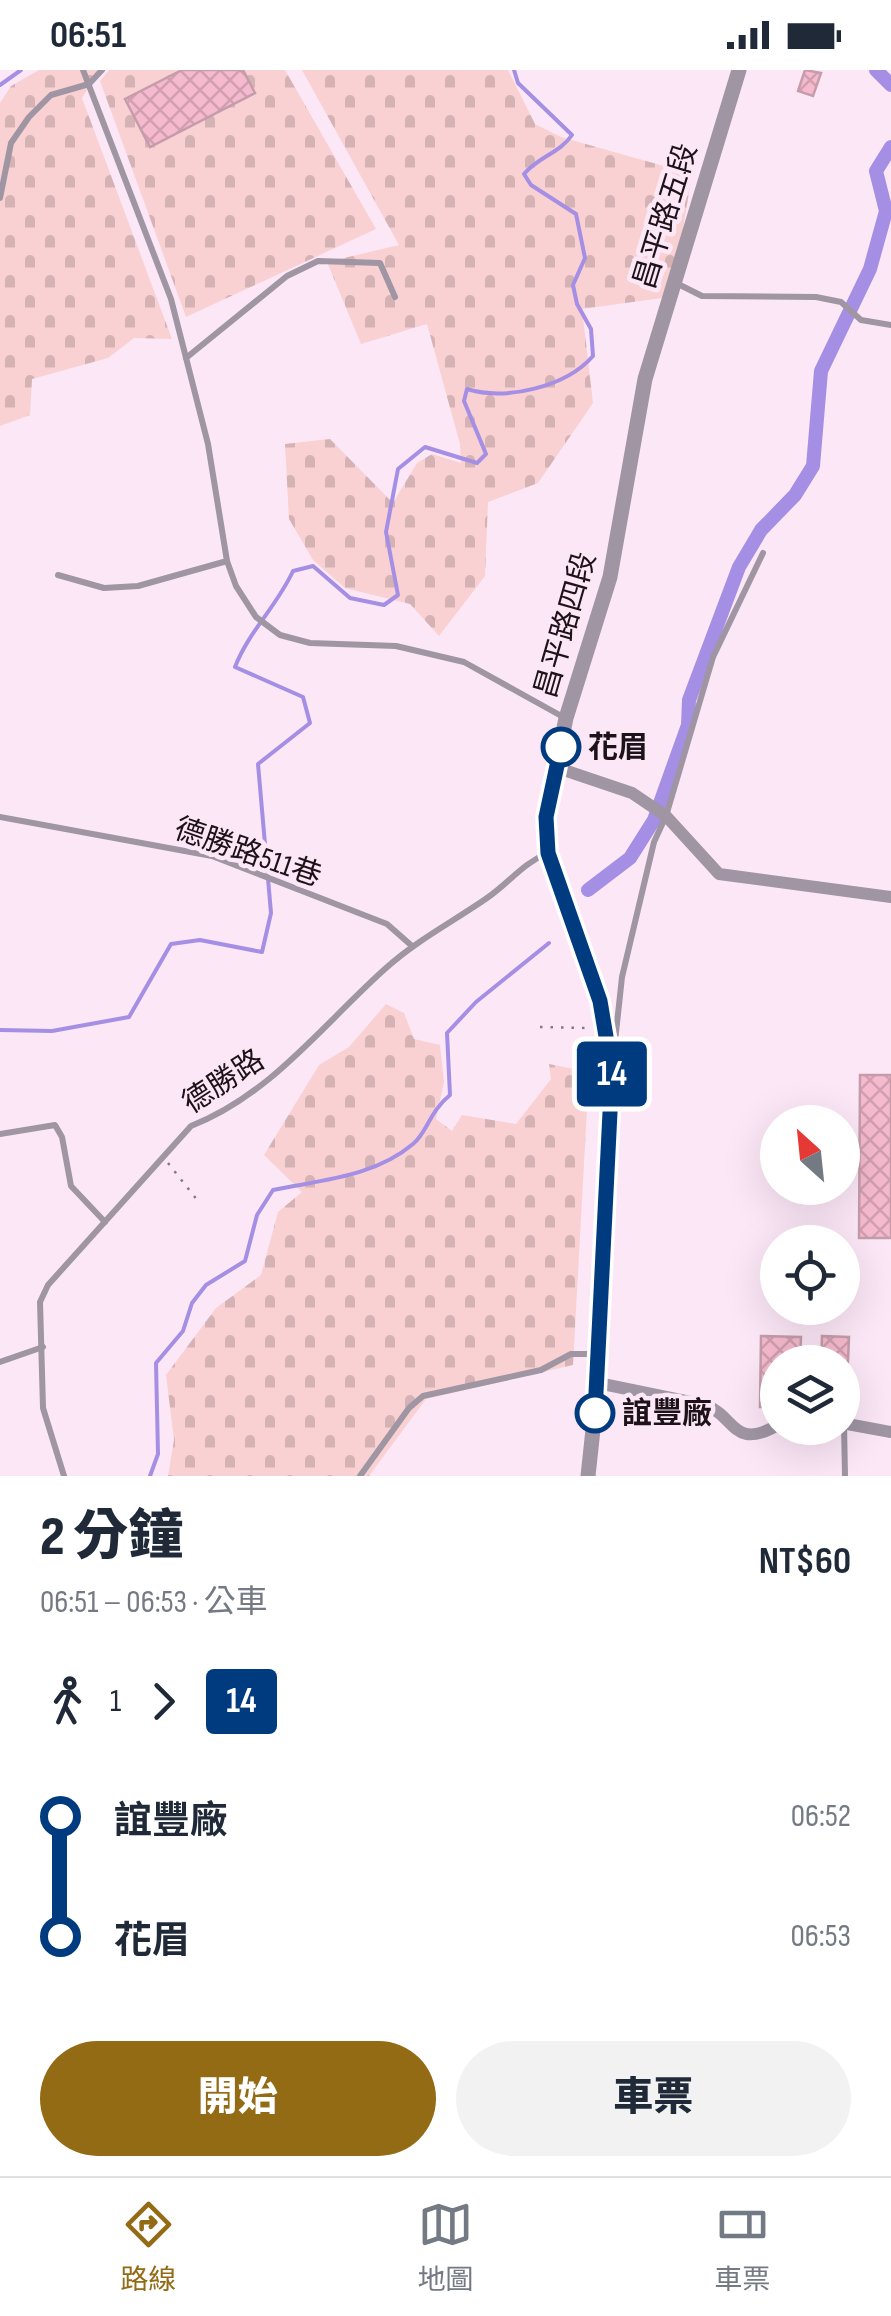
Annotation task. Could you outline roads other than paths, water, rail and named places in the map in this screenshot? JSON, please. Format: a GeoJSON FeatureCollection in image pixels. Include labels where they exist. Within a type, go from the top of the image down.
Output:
{"type":"FeatureCollection","features":[{"type":"Feature","properties":{"kind":"street","name":"昌平路五段"},"geometry":{"type":"LineString","coordinates":[[645,379],[738,70]]}},
{"type":"Feature","properties":{"kind":"street","name":"昌平路四段"},"geometry":{"type":"LineString","coordinates":[[588,1476],[598,1383],[612,1072],[600,1001],[548,853],[546,817],[566,718],[603,600],[621,525],[645,379]]}},
{"type":"Feature","properties":{"kind":"street"},"geometry":{"type":"LineString","coordinates":[[558,768],[632,793],[666,816],[719,874],[891,897]]}},
{"type":"Feature","properties":{"kind":"street"},"geometry":{"type":"LineString","coordinates":[[598,1383],[705,1405],[714,1408],[736,1431],[752,1435],[760,1432]]}},
{"type":"Feature","properties":{"kind":"street"},"geometry":{"type":"LineString","coordinates":[[860,1427],[891,1432]]}},
{"type":"Feature","properties":{"kind":"lane"},"geometry":{"type":"LineString","coordinates":[[83,70],[171,299],[208,444],[227,560],[236,586],[256,617],[272,631],[310,642],[396,646],[464,662],[566,718]]}},
{"type":"Feature","properties":{"kind":"lane"},"geometry":{"type":"LineString","coordinates":[[0,198],[12,143],[29,117],[51,95],[89,84],[102,70]]}},
{"type":"Feature","properties":{"kind":"lane"},"geometry":{"type":"LineString","coordinates":[[186,358],[235,323],[286,276],[318,261],[380,263],[395,297]]}},
{"type":"Feature","properties":{"kind":"lane"},"geometry":{"type":"LineString","coordinates":[[674,282],[702,296],[841,302],[861,320],[891,325]]}},
{"type":"Feature","properties":{"kind":"lane"},"geometry":{"type":"LineString","coordinates":[[612,1072],[622,977],[654,842],[666,816],[714,658],[762,553]]}},
{"type":"Feature","properties":{"kind":"lane"},"geometry":{"type":"LineString","coordinates":[[58,575],[104,588],[121,587],[227,560]]}},
{"type":"Feature","properties":{"kind":"lane","name":"德勝路511巷"},"geometry":{"type":"LineString","coordinates":[[0,818],[212,856],[386,924],[412,946]]}},
{"type":"Feature","properties":{"kind":"lane","name":"德勝路"},"geometry":{"type":"LineString","coordinates":[[64,1476],[44,1408],[40,1302],[48,1285],[191,1126],[215,1117],[283,1069],[412,946],[492,895],[527,862],[548,853]]}},
{"type":"Feature","properties":{"kind":"lane"},"geometry":{"type":"LineString","coordinates":[[0,1134],[54,1125],[62,1137],[71,1186],[105,1222]]}},
{"type":"Feature","properties":{"kind":"lane"},"geometry":{"type":"LineString","coordinates":[[0,1362],[43,1347]]}},
{"type":"Feature","properties":{"kind":"lane"},"geometry":{"type":"LineString","coordinates":[[360,1476],[409,1408],[423,1396],[541,1370],[571,1354],[599,1354]]}},
{"type":"Feature","properties":{"kind":"lane"},"geometry":{"type":"LineString","coordinates":[[844,1445],[844,1476]]}},
{"type":"Feature","properties":{"kind":"waterway"},"geometry":{"type":"LineString","coordinates":[[0,85],[21,70]]}},
{"type":"Feature","properties":{"kind":"waterway"},"geometry":{"type":"LineString","coordinates":[[0,1030],[52,1031],[129,1017],[171,944],[200,940],[262,952],[271,913],[258,764],[310,723],[303,697],[235,667],[241,654],[293,571],[313,566],[350,598],[384,605],[398,595],[386,532],[398,469],[425,447],[477,463],[486,454],[464,401],[467,389],[499,393],[534,389],[567,376],[593,356],[591,329],[577,304],[573,285],[585,258],[576,214],[531,185],[524,174],[572,135],[518,83],[514,70]]}},
{"type":"Feature","properties":{"kind":"waterway"},"geometry":{"type":"LineString","coordinates":[[876,70],[891,85]]}},
{"type":"Feature","properties":{"kind":"waterway"},"geometry":{"type":"LineString","coordinates":[[588,890],[630,858],[654,820],[688,725],[689,700],[739,567],[761,530],[795,495],[813,466],[821,371],[870,269],[886,211],[876,171],[891,147]]}},
{"type":"Feature","properties":{"kind":"waterway"},"geometry":{"type":"LineString","coordinates":[[150,1476],[158,1454],[156,1363],[183,1331],[192,1303],[206,1285],[245,1261],[257,1215],[273,1190],[364,1170],[413,1144],[450,1095],[447,1033],[476,1002],[549,943]]}},
{"type":"Feature","properties":{"kind":"place","name":"花眉"},"geometry":{"type":"Point","coordinates":[561,747]}},
{"type":"Feature","properties":{"kind":"place","name":"誼豐廠"},"geometry":{"type":"Point","coordinates":[595,1413]}}]}
